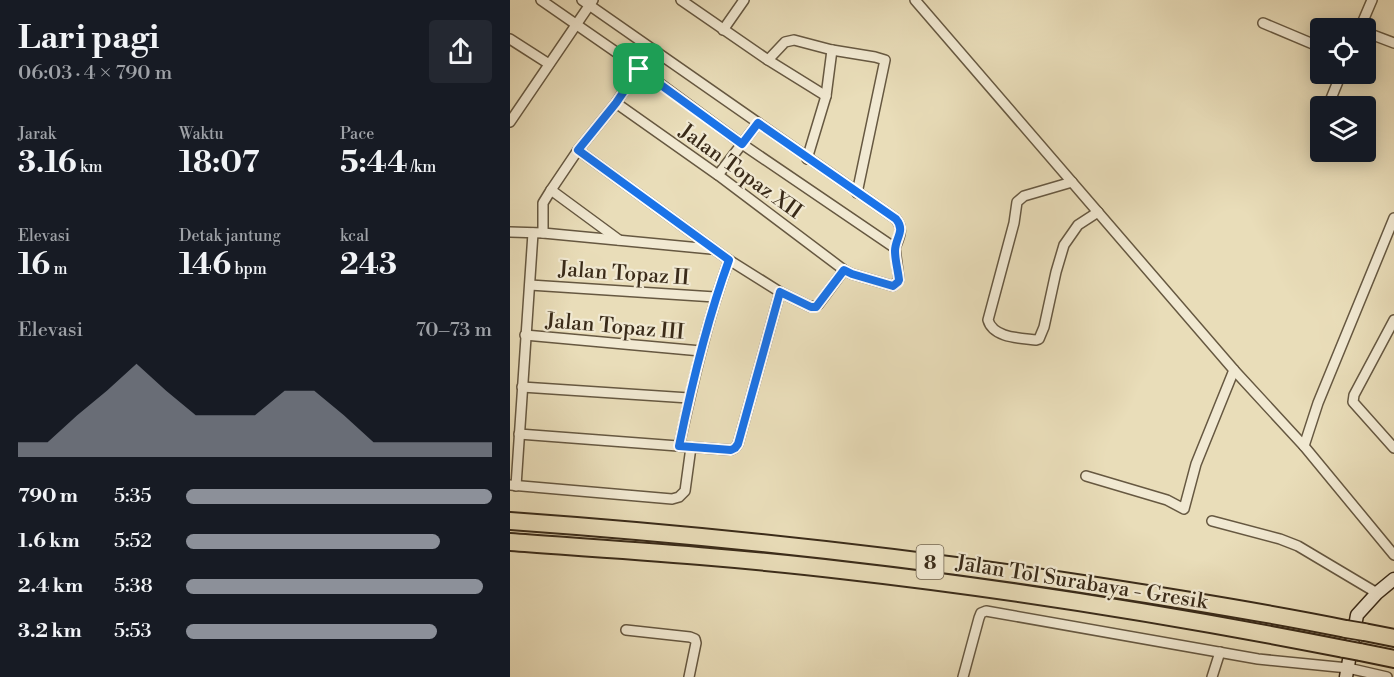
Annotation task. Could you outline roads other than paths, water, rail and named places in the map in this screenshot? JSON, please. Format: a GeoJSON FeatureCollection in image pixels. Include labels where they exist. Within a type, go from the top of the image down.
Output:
{"type":"FeatureCollection","features":[{"type":"Feature","properties":{"kind":"highway","name":"Jalan Tol Surabaya - Gresik"},"geometry":{"type":"LineString","coordinates":[[510,521],[699,536],[918,560],[1235,607],[1394,638]]}},
{"type":"Feature","properties":{"kind":"highway","name":"Jalan Tol Surabaya - Gresik"},"geometry":{"type":"LineString","coordinates":[[510,542],[852,571],[1151,614],[1394,659]]}},
{"type":"Feature","properties":{"kind":"main road"},"geometry":{"type":"LineString","coordinates":[[1347,673],[1357,615],[1377,593],[1394,579]]}},
{"type":"Feature","properties":{"kind":"street"},"geometry":{"type":"LineString","coordinates":[[510,122],[577,25],[588,2],[807,159],[896,219],[901,231],[895,249],[742,144],[639,69],[577,25],[541,0]]}},
{"type":"Feature","properties":{"kind":"street"},"geometry":{"type":"LineString","coordinates":[[681,0],[768,60],[826,96]]}},
{"type":"Feature","properties":{"kind":"street"},"geometry":{"type":"LineString","coordinates":[[723,30],[744,0]]}},
{"type":"Feature","properties":{"kind":"street"},"geometry":{"type":"LineString","coordinates":[[915,0],[1234,370],[1305,446],[1394,555]]}},
{"type":"Feature","properties":{"kind":"street"},"geometry":{"type":"LineString","coordinates":[[1364,18],[1372,0]]}},
{"type":"Feature","properties":{"kind":"street"},"geometry":{"type":"LineString","coordinates":[[1263,23],[1310,43]]}},
{"type":"Feature","properties":{"kind":"street"},"geometry":{"type":"LineString","coordinates":[[1376,36],[1394,43]]}},
{"type":"Feature","properties":{"kind":"street"},"geometry":{"type":"LineString","coordinates":[[510,39],[549,64]]}},
{"type":"Feature","properties":{"kind":"street"},"geometry":{"type":"LineString","coordinates":[[768,60],[785,42],[794,40],[885,60],[857,193]]}},
{"type":"Feature","properties":{"kind":"street"},"geometry":{"type":"LineString","coordinates":[[807,159],[826,96],[832,50]]}},
{"type":"Feature","properties":{"kind":"street"},"geometry":{"type":"LineString","coordinates":[[639,69],[616,103],[578,150],[543,203],[530,285],[513,485],[672,499],[679,497],[685,491],[691,447]]}},
{"type":"Feature","properties":{"kind":"street","name":"Jalan Topaz XII"},"geometry":{"type":"LineString","coordinates":[[616,103],[718,175],[844,270],[893,286],[899,280],[895,249]]}},
{"type":"Feature","properties":{"kind":"street"},"geometry":{"type":"LineString","coordinates":[[718,175],[758,123]]}},
{"type":"Feature","properties":{"kind":"street"},"geometry":{"type":"LineString","coordinates":[[578,150],[712,249],[780,292],[811,307],[816,307],[844,270]]}},
{"type":"Feature","properties":{"kind":"street"},"geometry":{"type":"LineString","coordinates":[[1072,182],[1024,196],[1017,202],[1014,223],[988,320],[991,327],[1005,335],[1039,339],[1064,245],[1078,225],[1098,212]]}},
{"type":"Feature","properties":{"kind":"street"},"geometry":{"type":"LineString","coordinates":[[551,190],[619,240]]}},
{"type":"Feature","properties":{"kind":"street"},"geometry":{"type":"LineString","coordinates":[[1305,446],[1318,404],[1394,218]]}},
{"type":"Feature","properties":{"kind":"street"},"geometry":{"type":"LineString","coordinates":[[510,232],[712,249]]}},
{"type":"Feature","properties":{"kind":"street"},"geometry":{"type":"LineString","coordinates":[[679,446],[715,297],[729,260]]}},
{"type":"Feature","properties":{"kind":"street","name":"Jalan Topaz II"},"geometry":{"type":"LineString","coordinates":[[530,285],[715,297]]}},
{"type":"Feature","properties":{"kind":"street"},"geometry":{"type":"LineString","coordinates":[[519,434],[731,450],[735,448],[780,292]]}},
{"type":"Feature","properties":{"kind":"street"},"geometry":{"type":"LineString","coordinates":[[1394,320],[1354,395],[1353,402],[1394,448]]}},
{"type":"Feature","properties":{"kind":"street","name":"Jalan Topaz III"},"geometry":{"type":"LineString","coordinates":[[525,335],[701,351]]}},
{"type":"Feature","properties":{"kind":"street"},"geometry":{"type":"LineString","coordinates":[[1086,476],[1167,500],[1184,509],[1196,464],[1234,370]]}},
{"type":"Feature","properties":{"kind":"street"},"geometry":{"type":"LineString","coordinates":[[522,387],[689,398]]}},
{"type":"Feature","properties":{"kind":"street"},"geometry":{"type":"LineString","coordinates":[[1212,521],[1298,546],[1377,593]]}},
{"type":"Feature","properties":{"kind":"street"},"geometry":{"type":"LineString","coordinates":[[963,677],[979,618],[981,613],[986,611],[1258,659],[1387,677]]}},
{"type":"Feature","properties":{"kind":"street"},"geometry":{"type":"LineString","coordinates":[[626,630],[695,639],[689,677]]}},
{"type":"Feature","properties":{"kind":"street"},"geometry":{"type":"LineString","coordinates":[[1212,677],[1220,652]]}}]}
